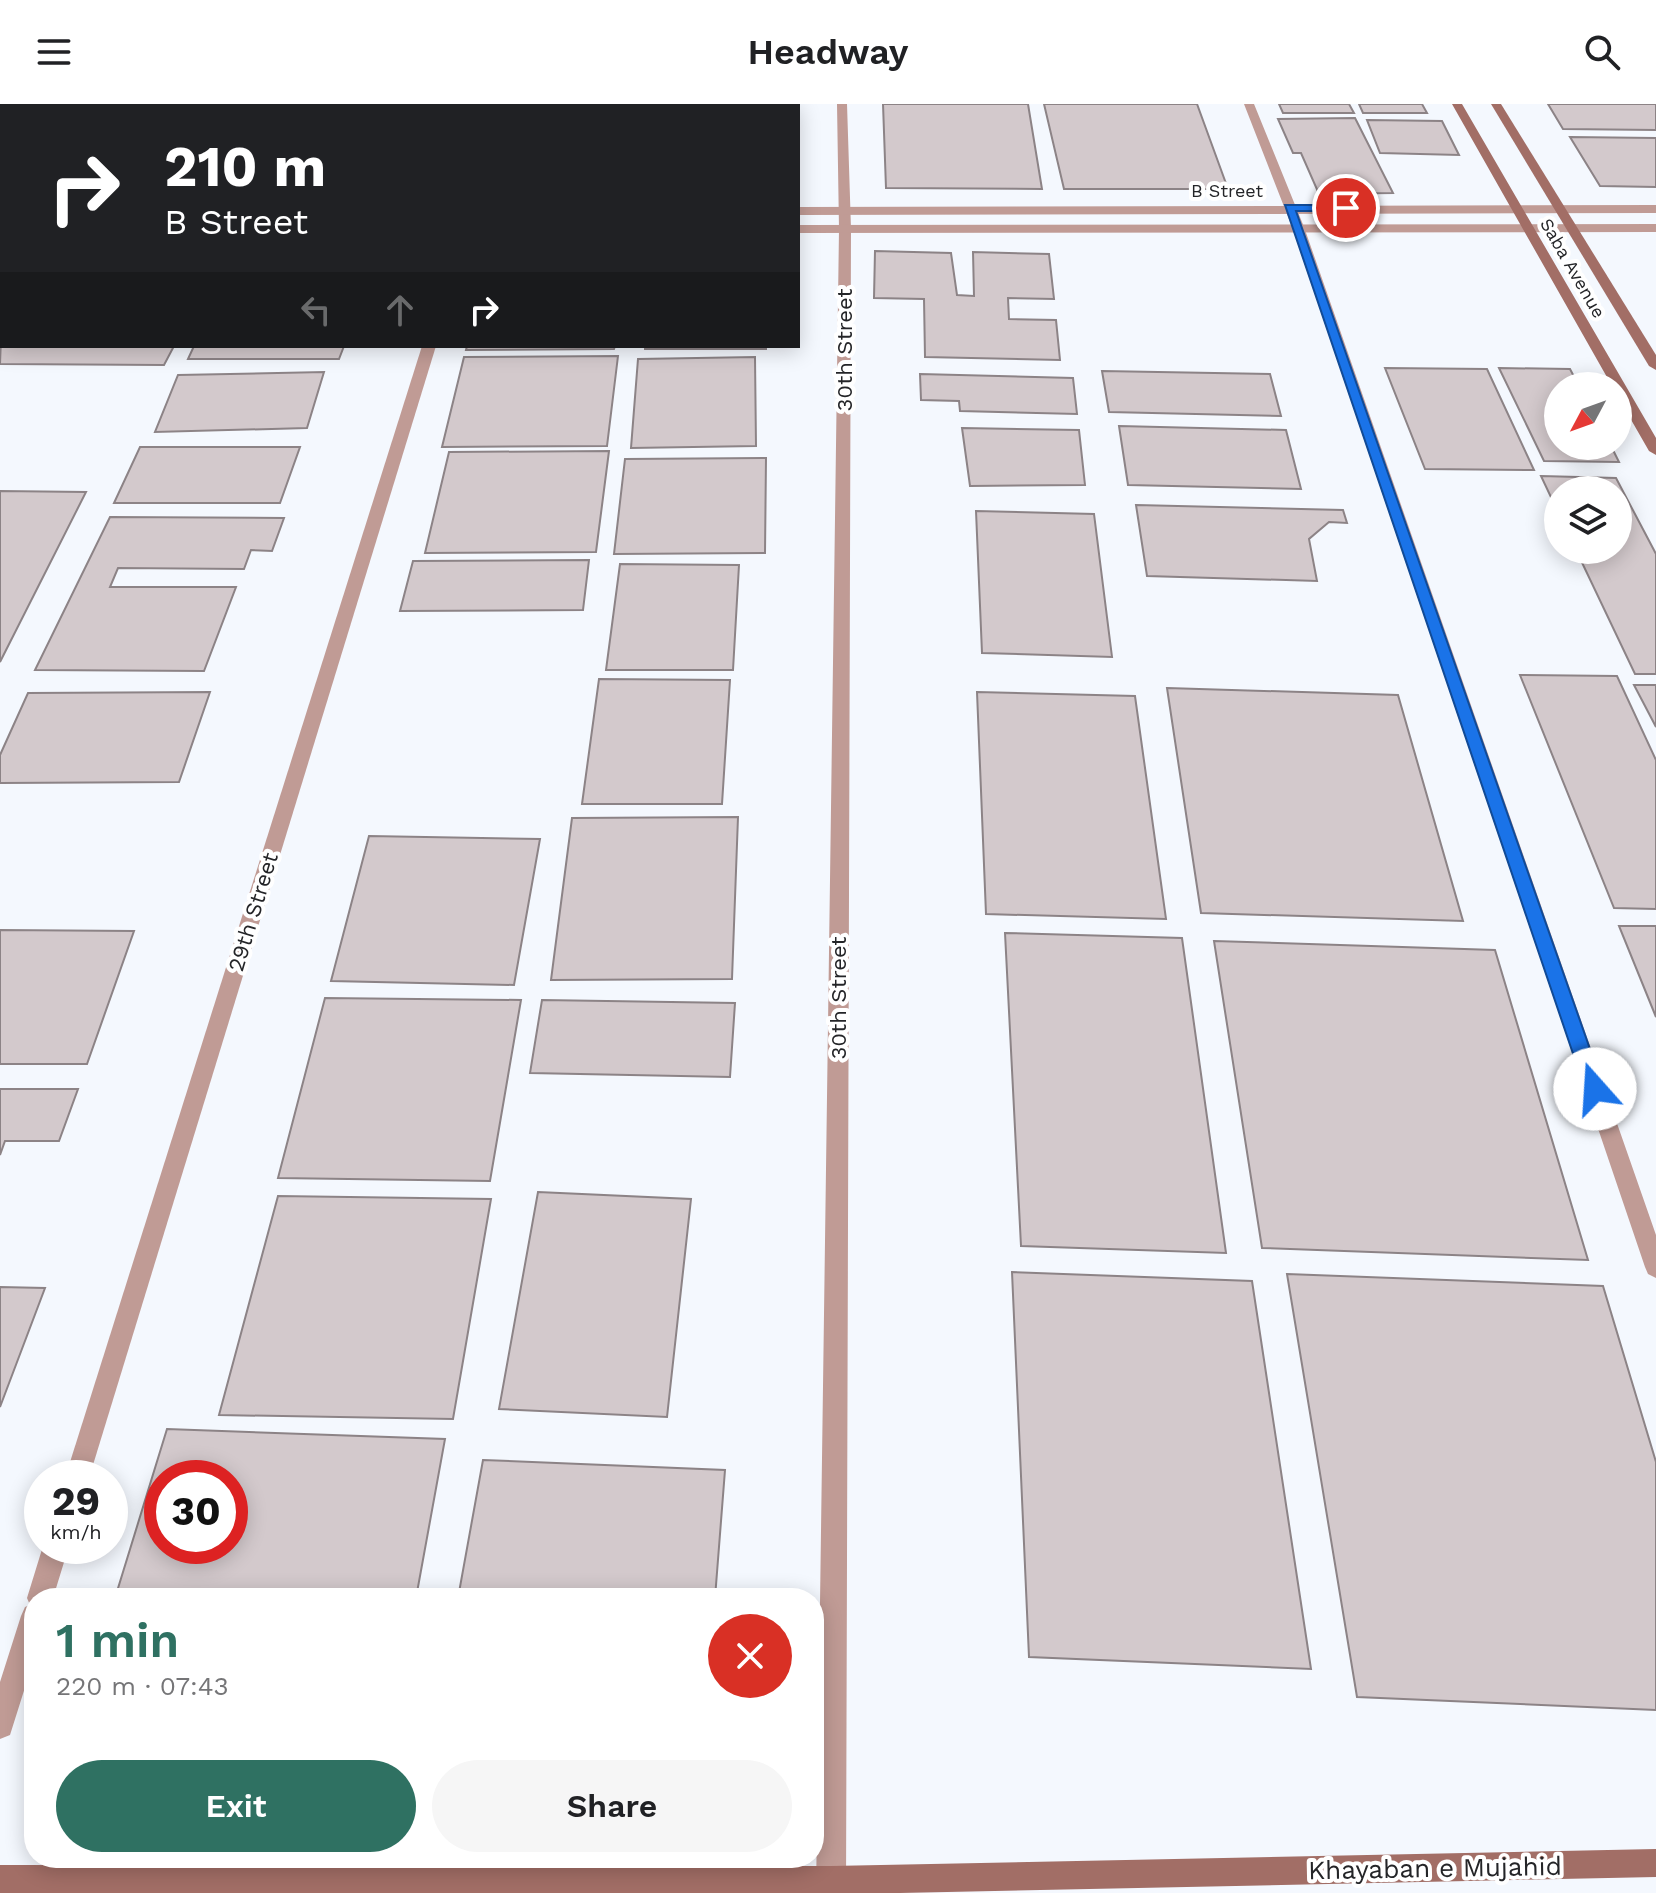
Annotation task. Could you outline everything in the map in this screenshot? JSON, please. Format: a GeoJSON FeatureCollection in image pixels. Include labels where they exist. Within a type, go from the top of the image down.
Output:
{"type":"FeatureCollection","features":[{"type":"Feature","properties":{"kind":"main road","name":"Saba Avenue"},"geometry":{"type":"LineString","coordinates":[[1457,104],[1656,451]]}},
{"type":"Feature","properties":{"kind":"main road","name":"Saba Avenue"},"geometry":{"type":"LineString","coordinates":[[1496,104],[1656,366]]}},
{"type":"Feature","properties":{"kind":"main road","name":"Khayaban e Mujahid"},"geometry":{"type":"LineString","coordinates":[[0,1879],[831,1886],[1656,1863]]}},
{"type":"Feature","properties":{"kind":"street","name":"30th Street"},"geometry":{"type":"LineString","coordinates":[[831,1886],[842,104]]}},
{"type":"Feature","properties":{"kind":"street"},"geometry":{"type":"LineString","coordinates":[[1249,104],[1298,227],[1656,1267]]}},
{"type":"Feature","properties":{"kind":"street","name":"B Street"},"geometry":{"type":"LineString","coordinates":[[800,229],[843,220],[1289,208],[1656,209]]}},
{"type":"Feature","properties":{"kind":"street","name":"B Street"},"geometry":{"type":"LineString","coordinates":[[800,211],[843,220],[1298,227],[1656,228]]}},
{"type":"Feature","properties":{"kind":"street","name":"29th Street"},"geometry":{"type":"LineString","coordinates":[[83,1460],[428,348]]}},
{"type":"Feature","properties":{"kind":"street"},"geometry":{"type":"LineString","coordinates":[[43,1588],[50,1564]]}},
{"type":"Feature","properties":{"kind":"street"},"geometry":{"type":"LineString","coordinates":[[0,1725],[24,1648]]}},
{"type":"Feature","properties":{"kind":"building"},"geometry":{"type":"Polygon","coordinates":[[[883,104],[1028,104],[1042,189],[886,188],[883,104]]]}},
{"type":"Feature","properties":{"kind":"building"},"geometry":{"type":"Polygon","coordinates":[[[1044,104],[1197,104],[1228,189],[1064,189],[1044,104]]]}},
{"type":"Feature","properties":{"kind":"building"},"geometry":{"type":"Polygon","coordinates":[[[1279,104],[1349,104],[1354,113],[1283,113],[1279,104]]]}},
{"type":"Feature","properties":{"kind":"building"},"geometry":{"type":"Polygon","coordinates":[[[1359,104],[1422,104],[1427,113],[1363,113],[1359,104]]]}},
{"type":"Feature","properties":{"kind":"building"},"geometry":{"type":"Polygon","coordinates":[[[1548,104],[1656,104],[1656,130],[1563,129],[1548,104]]]}},
{"type":"Feature","properties":{"kind":"building"},"geometry":{"type":"Polygon","coordinates":[[[1355,118],[1393,193],[1319,194],[1301,153],[1293,153],[1278,119],[1355,118]]]}},
{"type":"Feature","properties":{"kind":"building"},"geometry":{"type":"Polygon","coordinates":[[[1367,120],[1442,121],[1459,155],[1380,153],[1367,120]]]}},
{"type":"Feature","properties":{"kind":"building"},"geometry":{"type":"Polygon","coordinates":[[[1570,137],[1656,138],[1656,187],[1600,186],[1570,137]]]}},
{"type":"Feature","properties":{"kind":"building"},"geometry":{"type":"Polygon","coordinates":[[[875,251],[951,253],[957,295],[974,296],[973,252],[1049,254],[1054,299],[1008,298],[1009,319],[1056,320],[1060,360],[925,357],[924,299],[874,298],[875,251]]]}},
{"type":"Feature","properties":{"kind":"building"},"geometry":{"type":"Polygon","coordinates":[[[1,348],[173,348],[164,365],[0,364],[1,348]]]}},
{"type":"Feature","properties":{"kind":"building"},"geometry":{"type":"Polygon","coordinates":[[[193,348],[343,348],[339,359],[188,359],[193,348]]]}},
{"type":"Feature","properties":{"kind":"building"},"geometry":{"type":"Polygon","coordinates":[[[466,348],[614,348],[614,349],[466,348]]]}},
{"type":"Feature","properties":{"kind":"building"},"geometry":{"type":"Polygon","coordinates":[[[645,348],[766,348],[766,349],[645,348]]]}},
{"type":"Feature","properties":{"kind":"building"},"geometry":{"type":"Polygon","coordinates":[[[618,356],[607,446],[442,447],[464,357],[618,356]]]}},
{"type":"Feature","properties":{"kind":"building"},"geometry":{"type":"Polygon","coordinates":[[[755,357],[756,446],[631,448],[638,359],[755,357]]]}},
{"type":"Feature","properties":{"kind":"building"},"geometry":{"type":"Polygon","coordinates":[[[1385,368],[1487,369],[1534,470],[1425,469],[1385,368]]]}},
{"type":"Feature","properties":{"kind":"building"},"geometry":{"type":"Polygon","coordinates":[[[1499,368],[1570,369],[1572,372],[1544,372],[1544,460],[1619,462],[1544,461],[1499,368]]]}},
{"type":"Feature","properties":{"kind":"building"},"geometry":{"type":"Polygon","coordinates":[[[1102,371],[1270,374],[1281,416],[1109,412],[1102,371]]]}},
{"type":"Feature","properties":{"kind":"building"},"geometry":{"type":"Polygon","coordinates":[[[324,372],[307,428],[155,432],[178,375],[324,372]]]}},
{"type":"Feature","properties":{"kind":"building"},"geometry":{"type":"Polygon","coordinates":[[[920,374],[1073,378],[1077,414],[960,411],[959,401],[921,400],[920,374]]]}},
{"type":"Feature","properties":{"kind":"building"},"geometry":{"type":"Polygon","coordinates":[[[1119,426],[1286,430],[1301,489],[1128,485],[1119,426]]]}},
{"type":"Feature","properties":{"kind":"building"},"geometry":{"type":"Polygon","coordinates":[[[962,428],[1079,430],[1085,485],[970,486],[962,428]]]}},
{"type":"Feature","properties":{"kind":"building"},"geometry":{"type":"Polygon","coordinates":[[[140,447],[300,447],[280,503],[114,503],[140,447]]]}},
{"type":"Feature","properties":{"kind":"building"},"geometry":{"type":"Polygon","coordinates":[[[609,451],[596,552],[425,553],[449,452],[609,451]]]}},
{"type":"Feature","properties":{"kind":"building"},"geometry":{"type":"Polygon","coordinates":[[[766,458],[765,553],[614,554],[625,459],[766,458]]]}},
{"type":"Feature","properties":{"kind":"building"},"geometry":{"type":"Polygon","coordinates":[[[0,491],[86,492],[0,662],[0,491]]]}},
{"type":"Feature","properties":{"kind":"building"},"geometry":{"type":"Polygon","coordinates":[[[1136,505],[1343,510],[1347,523],[1329,522],[1309,539],[1317,581],[1147,576],[1136,505]]]}},
{"type":"Feature","properties":{"kind":"building"},"geometry":{"type":"Polygon","coordinates":[[[1632,508],[1656,554],[1656,674],[1635,674],[1583,564],[1632,564],[1632,508]]]}},
{"type":"Feature","properties":{"kind":"building"},"geometry":{"type":"Polygon","coordinates":[[[976,511],[1094,514],[1112,657],[982,653],[976,511]]]}},
{"type":"Feature","properties":{"kind":"building"},"geometry":{"type":"Polygon","coordinates":[[[110,517],[284,518],[272,551],[251,550],[244,569],[118,568],[110,587],[236,587],[204,671],[35,670],[110,517]]]}},
{"type":"Feature","properties":{"kind":"building"},"geometry":{"type":"Polygon","coordinates":[[[589,560],[583,610],[400,611],[413,561],[589,560]]]}},
{"type":"Feature","properties":{"kind":"building"},"geometry":{"type":"Polygon","coordinates":[[[620,564],[739,565],[733,670],[606,670],[620,564]]]}},
{"type":"Feature","properties":{"kind":"building"},"geometry":{"type":"Polygon","coordinates":[[[1520,675],[1617,676],[1656,760],[1656,909],[1614,908],[1520,675]]]}},
{"type":"Feature","properties":{"kind":"building"},"geometry":{"type":"Polygon","coordinates":[[[599,679],[730,680],[722,804],[582,804],[599,679]]]}},
{"type":"Feature","properties":{"kind":"building"},"geometry":{"type":"Polygon","coordinates":[[[1634,685],[1656,685],[1656,727],[1634,685]]]}},
{"type":"Feature","properties":{"kind":"building"},"geometry":{"type":"Polygon","coordinates":[[[1167,688],[1398,695],[1463,921],[1201,913],[1167,688]]]}},
{"type":"Feature","properties":{"kind":"building"},"geometry":{"type":"Polygon","coordinates":[[[210,692],[179,782],[0,783],[0,755],[28,693],[210,692]]]}},
{"type":"Feature","properties":{"kind":"building"},"geometry":{"type":"Polygon","coordinates":[[[977,692],[1135,696],[1166,919],[986,914],[977,692]]]}},
{"type":"Feature","properties":{"kind":"building"},"geometry":{"type":"Polygon","coordinates":[[[738,817],[732,979],[551,980],[572,818],[738,817]]]}},
{"type":"Feature","properties":{"kind":"building"},"geometry":{"type":"Polygon","coordinates":[[[369,836],[540,839],[514,985],[331,981],[369,836]]]}},
{"type":"Feature","properties":{"kind":"building"},"geometry":{"type":"Polygon","coordinates":[[[1619,926],[1656,926],[1656,1017],[1619,926]]]}},
{"type":"Feature","properties":{"kind":"building"},"geometry":{"type":"Polygon","coordinates":[[[0,930],[134,931],[87,1064],[0,1064],[0,930]]]}},
{"type":"Feature","properties":{"kind":"building"},"geometry":{"type":"Polygon","coordinates":[[[1005,933],[1182,938],[1226,1253],[1021,1246],[1005,933]]]}},
{"type":"Feature","properties":{"kind":"building"},"geometry":{"type":"Polygon","coordinates":[[[1214,941],[1495,950],[1588,1260],[1262,1248],[1214,941]]]}},
{"type":"Feature","properties":{"kind":"building"},"geometry":{"type":"Polygon","coordinates":[[[325,998],[521,1000],[490,1181],[278,1178],[325,998]]]}},
{"type":"Feature","properties":{"kind":"building"},"geometry":{"type":"Polygon","coordinates":[[[542,1000],[735,1003],[730,1077],[530,1073],[542,1000]]]}},
{"type":"Feature","properties":{"kind":"building"},"geometry":{"type":"Polygon","coordinates":[[[0,1089],[78,1089],[59,1141],[5,1141],[0,1155],[0,1089]]]}},
{"type":"Feature","properties":{"kind":"building"},"geometry":{"type":"Polygon","coordinates":[[[538,1192],[691,1199],[667,1417],[499,1409],[538,1192]]]}},
{"type":"Feature","properties":{"kind":"building"},"geometry":{"type":"Polygon","coordinates":[[[278,1196],[491,1199],[453,1419],[219,1415],[278,1196]]]}},
{"type":"Feature","properties":{"kind":"building"},"geometry":{"type":"Polygon","coordinates":[[[1012,1272],[1252,1281],[1311,1669],[1029,1657],[1012,1272]]]}},
{"type":"Feature","properties":{"kind":"building"},"geometry":{"type":"Polygon","coordinates":[[[1287,1274],[1603,1286],[1656,1462],[1656,1710],[1357,1697],[1287,1274]]]}},
{"type":"Feature","properties":{"kind":"building"},"geometry":{"type":"Polygon","coordinates":[[[0,1287],[45,1288],[0,1407],[0,1287]]]}},
{"type":"Feature","properties":{"kind":"building"},"geometry":{"type":"Polygon","coordinates":[[[167,1429],[445,1439],[418,1588],[118,1588],[128,1564],[144,1504],[144,1564],[248,1564],[248,1460],[157,1460],[167,1429]]]}},
{"type":"Feature","properties":{"kind":"building"},"geometry":{"type":"Polygon","coordinates":[[[483,1460],[725,1470],[716,1588],[460,1588],[483,1460]]]}},
{"type":"Feature","properties":{"kind":"route"},"geometry":{"type":"LineString","coordinates":[[1346,208],[1289,208],[1595,1089]]}}]}
